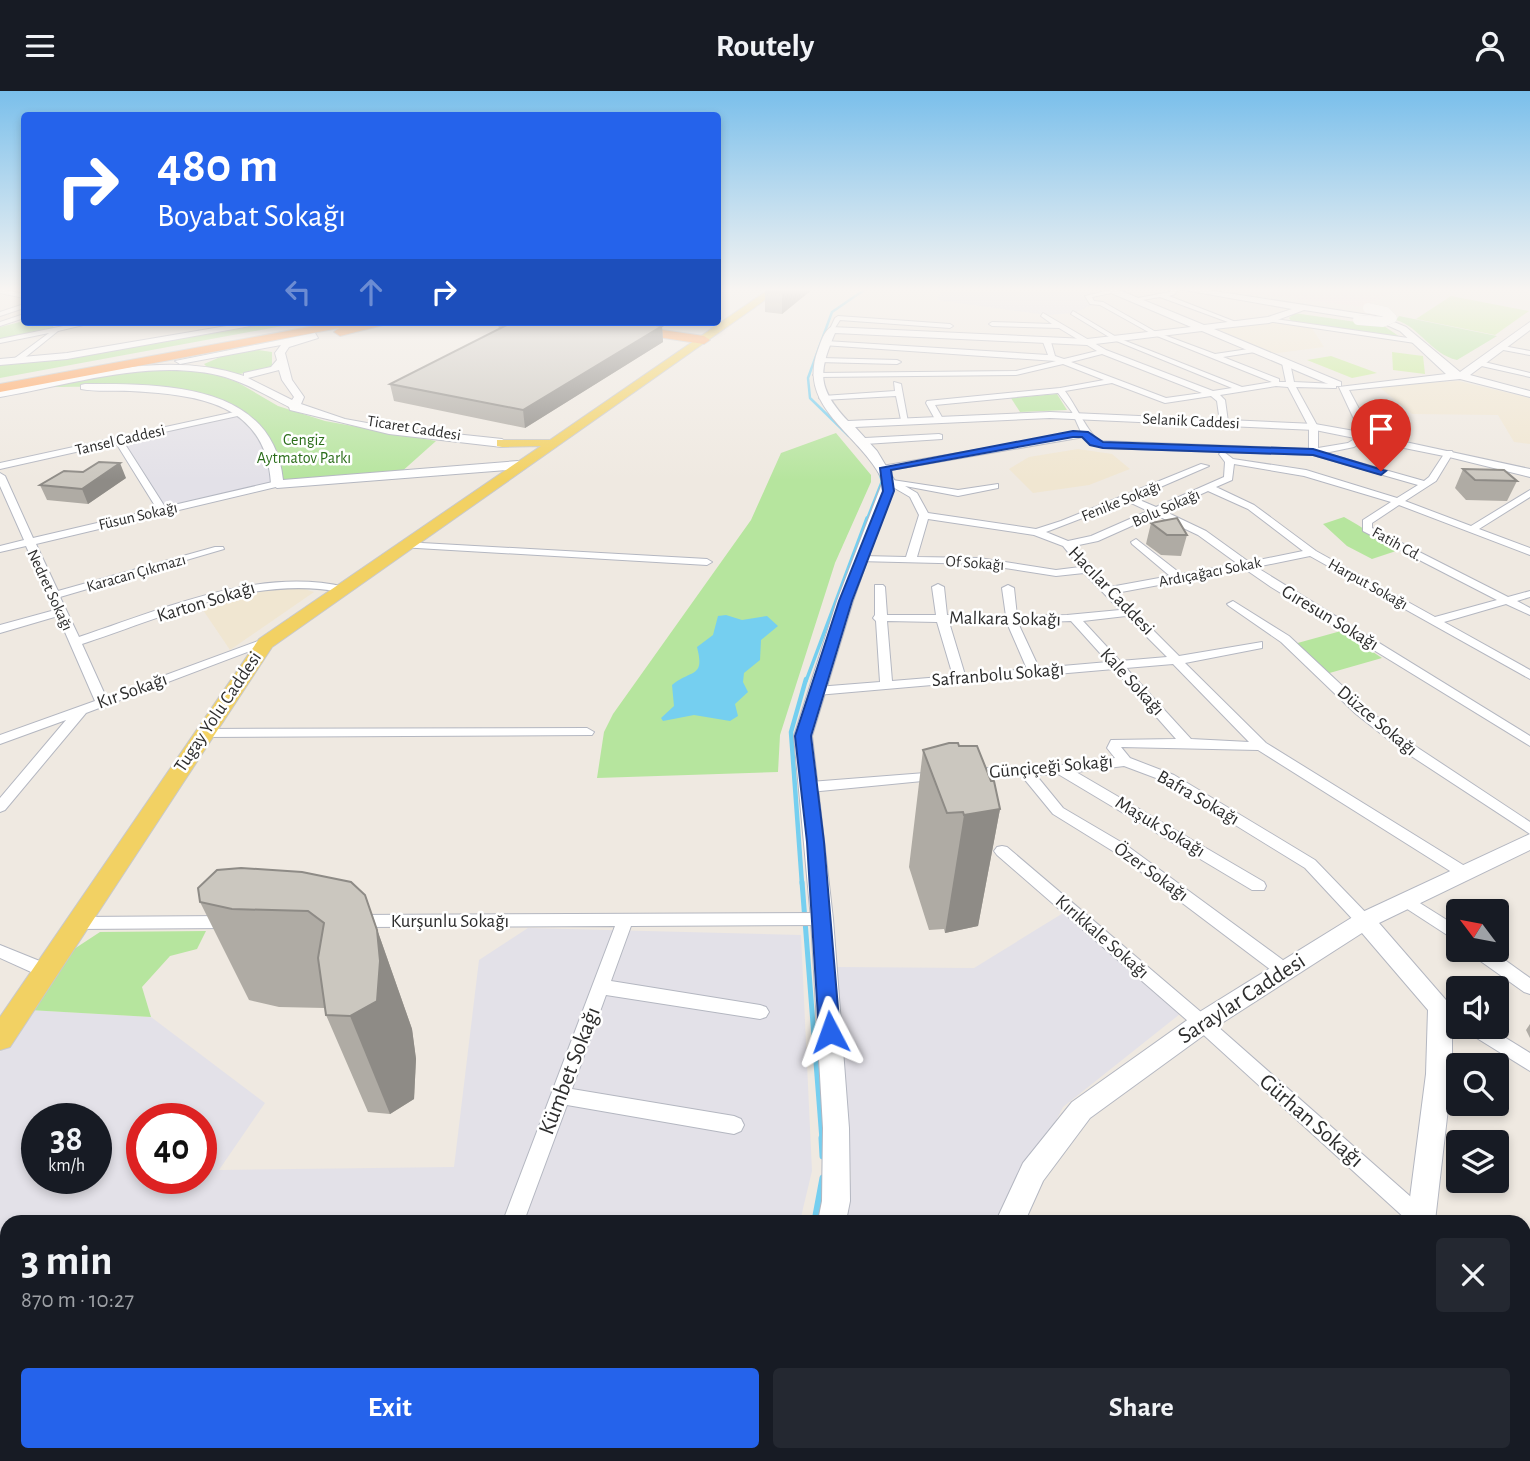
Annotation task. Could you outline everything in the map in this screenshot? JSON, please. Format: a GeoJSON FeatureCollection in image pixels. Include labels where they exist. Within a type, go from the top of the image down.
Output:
{"type":"FeatureCollection","features":[{"type":"Feature","properties":{"kind":"highway"},"geometry":{"type":"LineString","coordinates":[[0,385],[172,352]]}},
{"type":"Feature","properties":{"kind":"highway"},"geometry":{"type":"LineString","coordinates":[[0,385],[186,352]]}},
{"type":"Feature","properties":{"kind":"main road","name":"Tugay Yolu Caddesi"},"geometry":{"type":"LineString","coordinates":[[0,1039],[265,643],[567,426],[680,352]]}},
{"type":"Feature","properties":{"kind":"main road","name":"Tugay Yolu Caddesi"},"geometry":{"type":"LineString","coordinates":[[543,443],[680,352]]}},
{"type":"Feature","properties":{"kind":"main road"},"geometry":{"type":"LineString","coordinates":[[502,443],[543,443]]}},
{"type":"Feature","properties":{"kind":"main road"},"geometry":{"type":"LineString","coordinates":[[502,443],[516,465]]}},
{"type":"Feature","properties":{"kind":"street"},"geometry":{"type":"LineString","coordinates":[[10,360],[91,352]]}},
{"type":"Feature","properties":{"kind":"street"},"geometry":{"type":"LineString","coordinates":[[0,394],[230,352]]}},
{"type":"Feature","properties":{"kind":"street"},"geometry":{"type":"LineString","coordinates":[[206,371],[200,365],[205,361],[232,352]]}},
{"type":"Feature","properties":{"kind":"street"},"geometry":{"type":"LineString","coordinates":[[271,352],[281,358]]}},
{"type":"Feature","properties":{"kind":"street","name":"Ticaret Caddesi"},"geometry":{"type":"LineString","coordinates":[[248,375],[275,369],[283,352]]}},
{"type":"Feature","properties":{"kind":"street"},"geometry":{"type":"LineString","coordinates":[[824,352],[817,376],[823,398],[865,441],[887,476],[914,495],[924,515],[911,559]]}},
{"type":"Feature","properties":{"kind":"street"},"geometry":{"type":"LineString","coordinates":[[902,352],[897,362],[896,376],[905,420]]}},
{"type":"Feature","properties":{"kind":"street"},"geometry":{"type":"LineString","coordinates":[[943,352],[1052,357],[1165,401],[1287,383]]}},
{"type":"Feature","properties":{"kind":"street"},"geometry":{"type":"LineString","coordinates":[[1050,352],[1052,357]]}},
{"type":"Feature","properties":{"kind":"street"},"geometry":{"type":"LineString","coordinates":[[817,376],[1016,373],[1104,352],[1215,395],[1221,400],[1224,422]]}},
{"type":"Feature","properties":{"kind":"street"},"geometry":{"type":"LineString","coordinates":[[1150,352],[1244,390]]}},
{"type":"Feature","properties":{"kind":"street"},"geometry":{"type":"LineString","coordinates":[[1197,352],[1266,379],[1340,386],[1436,378],[1480,363],[1495,352]]}},
{"type":"Feature","properties":{"kind":"street"},"geometry":{"type":"LineString","coordinates":[[1211,358],[1242,352]]}},
{"type":"Feature","properties":{"kind":"street"},"geometry":{"type":"LineString","coordinates":[[1257,352],[1340,386],[1367,436],[1351,445],[1313,452]]}},
{"type":"Feature","properties":{"kind":"street"},"geometry":{"type":"LineString","coordinates":[[1431,352],[1458,371],[1528,393]]}},
{"type":"Feature","properties":{"kind":"street"},"geometry":{"type":"LineString","coordinates":[[1434,352],[1458,371]]}},
{"type":"Feature","properties":{"kind":"street"},"geometry":{"type":"LineString","coordinates":[[1458,371],[1487,352]]}},
{"type":"Feature","properties":{"kind":"street","name":"Ticaret Caddesi"},"geometry":{"type":"LineString","coordinates":[[281,358],[297,402],[384,430],[502,443]]}},
{"type":"Feature","properties":{"kind":"street"},"geometry":{"type":"LineString","coordinates":[[821,360],[897,362]]}},
{"type":"Feature","properties":{"kind":"street"},"geometry":{"type":"LineString","coordinates":[[1286,363],[1287,383],[1315,428],[1313,452]]}},
{"type":"Feature","properties":{"kind":"street"},"geometry":{"type":"LineString","coordinates":[[1480,363],[1530,375]]}},
{"type":"Feature","properties":{"kind":"street","name":"Ticaret Caddesi"},"geometry":{"type":"LineString","coordinates":[[128,371],[176,367],[228,375],[271,375],[287,380]]}},
{"type":"Feature","properties":{"kind":"street","name":"Ticaret Caddesi"},"geometry":{"type":"LineString","coordinates":[[228,375],[297,402],[371,423],[440,434],[543,443]]}},
{"type":"Feature","properties":{"kind":"street"},"geometry":{"type":"LineString","coordinates":[[939,419],[930,403],[1059,390],[1112,380]]}},
{"type":"Feature","properties":{"kind":"street"},"geometry":{"type":"LineString","coordinates":[[39,387],[156,391],[210,401],[239,413],[265,435],[271,447],[277,484]]}},
{"type":"Feature","properties":{"kind":"street"},"geometry":{"type":"LineString","coordinates":[[1059,390],[1079,416],[1085,434],[1093,443],[1313,452],[1426,484]]}},
{"type":"Feature","properties":{"kind":"street"},"geometry":{"type":"LineString","coordinates":[[823,398],[898,393]]}},
{"type":"Feature","properties":{"kind":"street","name":"Tansel Caddesi"},"geometry":{"type":"LineString","coordinates":[[0,466],[239,413]]}},
{"type":"Feature","properties":{"kind":"street","name":"Selanik Caddesi"},"geometry":{"type":"LineString","coordinates":[[848,424],[1079,416],[1315,428],[1449,453],[1530,473]]}},
{"type":"Feature","properties":{"kind":"street"},"geometry":{"type":"LineString","coordinates":[[887,476],[1085,434]]}},
{"type":"Feature","properties":{"kind":"street"},"geometry":{"type":"LineString","coordinates":[[865,441],[939,437]]}},
{"type":"Feature","properties":{"kind":"street"},"geometry":{"type":"LineString","coordinates":[[118,440],[162,510]]}},
{"type":"Feature","properties":{"kind":"street"},"geometry":{"type":"LineString","coordinates":[[1218,447],[1230,461],[1266,464],[1398,504],[1530,551]]}},
{"type":"Feature","properties":{"kind":"street","name":"Fatih Cd."},"geometry":{"type":"LineString","coordinates":[[1449,453],[1426,484],[1367,522],[1367,529],[1530,613]]}},
{"type":"Feature","properties":{"kind":"street","name":"Bolu Sokağı"},"geometry":{"type":"LineString","coordinates":[[1067,544],[1094,539],[1210,488],[1229,478],[1230,461]]}},
{"type":"Feature","properties":{"kind":"street","name":"Füsun Sokağı"},"geometry":{"type":"LineString","coordinates":[[0,549],[277,484],[289,487],[516,465]]}},
{"type":"Feature","properties":{"kind":"street","name":"Fenike Sokağı"},"geometry":{"type":"LineString","coordinates":[[1036,531],[1128,498],[1204,466]]}},
{"type":"Feature","properties":{"kind":"street","name":"Nedret Sokağı"},"geometry":{"type":"LineString","coordinates":[[0,476],[27,542],[102,702]]}},
{"type":"Feature","properties":{"kind":"street"},"geometry":{"type":"LineString","coordinates":[[887,476],[958,493],[996,486]]}},
{"type":"Feature","properties":{"kind":"street"},"geometry":{"type":"LineString","coordinates":[[833,1215],[836,1201],[836,1128],[822,919],[803,736],[887,476]]}},
{"type":"Feature","properties":{"kind":"street","name":"Harput Sokağı"},"geometry":{"type":"LineString","coordinates":[[1210,488],[1251,507],[1312,552],[1530,675]]}},
{"type":"Feature","properties":{"kind":"street"},"geometry":{"type":"LineString","coordinates":[[1471,530],[1530,493]]}},
{"type":"Feature","properties":{"kind":"street","name":"Gıresun Sokağı"},"geometry":{"type":"LineString","coordinates":[[1128,498],[1202,533],[1246,565],[1530,742]]}},
{"type":"Feature","properties":{"kind":"street","name":"Hacılar Caddesi"},"geometry":{"type":"LineString","coordinates":[[924,515],[1036,531],[1067,544],[1087,570],[1180,660],[1261,746],[1462,872]]}},
{"type":"Feature","properties":{"kind":"street"},"geometry":{"type":"LineString","coordinates":[[1136,542],[1179,578]]}},
{"type":"Feature","properties":{"kind":"street"},"geometry":{"type":"LineString","coordinates":[[404,545],[707,562]]}},
{"type":"Feature","properties":{"kind":"street","name":"Karacan Çıkmazı"},"geometry":{"type":"LineString","coordinates":[[53,596],[219,549]]}},
{"type":"Feature","properties":{"kind":"street","name":"Ardıçağacı Sokak"},"geometry":{"type":"LineString","coordinates":[[1109,591],[1312,552]]}},
{"type":"Feature","properties":{"kind":"street","name":"Of Sokağı"},"geometry":{"type":"LineString","coordinates":[[862,559],[979,561],[1056,573],[1087,570]]}},
{"type":"Feature","properties":{"kind":"street","name":"Karton Sokağı"},"geometry":{"type":"LineString","coordinates":[[74,643],[264,585],[323,582],[341,589]]}},
{"type":"Feature","properties":{"kind":"street"},"geometry":{"type":"LineString","coordinates":[[878,587],[886,684]]}},
{"type":"Feature","properties":{"kind":"street"},"geometry":{"type":"LineString","coordinates":[[938,587],[942,618],[960,679]]}},
{"type":"Feature","properties":{"kind":"street"},"geometry":{"type":"LineString","coordinates":[[1008,588],[1012,621],[1034,672]]}},
{"type":"Feature","properties":{"kind":"street"},"geometry":{"type":"LineString","coordinates":[[1435,621],[1530,594]]}},
{"type":"Feature","properties":{"kind":"street","name":"Düzce Sokağı"},"geometry":{"type":"LineString","coordinates":[[1233,604],[1285,639],[1361,711],[1528,841]]}},
{"type":"Feature","properties":{"kind":"street"},"geometry":{"type":"LineString","coordinates":[[0,629],[60,612]]}},
{"type":"Feature","properties":{"kind":"street","name":"Malkara Sokağı"},"geometry":{"type":"LineString","coordinates":[[879,618],[1012,621],[1075,619],[1130,612]]}},
{"type":"Feature","properties":{"kind":"street","name":"Kale Sokağı"},"geometry":{"type":"LineString","coordinates":[[1075,619],[1189,745]]}},
{"type":"Feature","properties":{"kind":"street","name":"Kır Sokağı"},"geometry":{"type":"LineString","coordinates":[[0,740],[265,643]]}},
{"type":"Feature","properties":{"kind":"street","name":"Safranbolu Sokağı"},"geometry":{"type":"LineString","coordinates":[[817,691],[1180,660],[1258,645]]}},
{"type":"Feature","properties":{"kind":"street"},"geometry":{"type":"LineString","coordinates":[[0,807],[81,710]]}},
{"type":"Feature","properties":{"kind":"street"},"geometry":{"type":"LineString","coordinates":[[205,733],[587,732]]}},
{"type":"Feature","properties":{"kind":"street","name":"Bafra Sokağı"},"geometry":{"type":"LineString","coordinates":[[1261,746],[1189,745],[1160,740],[1116,743],[1114,748],[1125,761],[1169,778],[1310,864],[1364,921]]}},
{"type":"Feature","properties":{"kind":"street","name":"Günçiçeği Sokağı"},"geometry":{"type":"LineString","coordinates":[[810,787],[1024,769],[1061,769],[1125,761]]}},
{"type":"Feature","properties":{"kind":"street","name":"Özer Sokağı"},"geometry":{"type":"LineString","coordinates":[[1024,769],[1058,811],[1121,849],[1284,971]]}},
{"type":"Feature","properties":{"kind":"street","name":"Maşuk Sokağı"},"geometry":{"type":"LineString","coordinates":[[1061,769],[1258,886]]}},
{"type":"Feature","properties":{"kind":"street","name":"Saraylar Caddesi"},"geometry":{"type":"LineString","coordinates":[[1013,1215],[1033,1172],[1082,1110],[1202,1023],[1364,921],[1528,841]]}},
{"type":"Feature","properties":{"kind":"street","name":"Kırıkkale Sokağı"},"geometry":{"type":"LineString","coordinates":[[1002,851],[1202,1023]]}},
{"type":"Feature","properties":{"kind":"street"},"geometry":{"type":"LineString","coordinates":[[1407,901],[1446,928]]}},
{"type":"Feature","properties":{"kind":"street","name":"Kurşunlu Sokağı"},"geometry":{"type":"LineString","coordinates":[[344,921],[822,919]]}},
{"type":"Feature","properties":{"kind":"street","name":"Kümbet Sokağı"},"geometry":{"type":"LineString","coordinates":[[516,1215],[625,920]]}},
{"type":"Feature","properties":{"kind":"street"},"geometry":{"type":"LineString","coordinates":[[1364,921],[1446,1009]]}},
{"type":"Feature","properties":{"kind":"street"},"geometry":{"type":"LineString","coordinates":[[78,923],[246,922]]}},
{"type":"Feature","properties":{"kind":"street"},"geometry":{"type":"LineString","coordinates":[[0,951],[46,971]]}},
{"type":"Feature","properties":{"kind":"street"},"geometry":{"type":"LineString","coordinates":[[1496,963],[1530,987]]}},
{"type":"Feature","properties":{"kind":"street"},"geometry":{"type":"LineString","coordinates":[[602,987],[760,1012]]}},
{"type":"Feature","properties":{"kind":"street","name":"Gürhan Sokağı"},"geometry":{"type":"LineString","coordinates":[[1202,1023],[1414,1215]]}},
{"type":"Feature","properties":{"kind":"street"},"geometry":{"type":"LineString","coordinates":[[1422,1215],[1446,1031]]}},
{"type":"Feature","properties":{"kind":"street"},"geometry":{"type":"LineString","coordinates":[[1492,1039],[1530,1063]]}},
{"type":"Feature","properties":{"kind":"street"},"geometry":{"type":"LineString","coordinates":[[559,1095],[734,1125]]}},
{"type":"Feature","properties":{"kind":"shaded area"},"geometry":{"type":"Polygon","coordinates":[[[1458,381],[1530,398],[1530,444],[1514,442],[1498,415],[1412,414],[1378,386],[1458,381]]]}},
{"type":"Feature","properties":{"kind":"shaded area"},"geometry":{"type":"Polygon","coordinates":[[[242,415],[271,447],[277,484],[165,510],[120,442],[242,415]]]}},
{"type":"Feature","properties":{"kind":"shaded area"},"geometry":{"type":"Polygon","coordinates":[[[1078,449],[1112,454],[1130,469],[1089,485],[1033,493],[1009,469],[1029,457],[1078,449]]]}},
{"type":"Feature","properties":{"kind":"shaded area"},"geometry":{"type":"Polygon","coordinates":[[[298,587],[314,592],[230,650],[201,607],[272,588],[298,587]]]}},
{"type":"Feature","properties":{"kind":"shaded area"},"geometry":{"type":"Polygon","coordinates":[[[1073,907],[1190,1006],[1063,1107],[1008,1215],[843,1215],[851,1179],[836,967],[974,968],[1073,907]]]}},
{"type":"Feature","properties":{"kind":"shaded area"},"geometry":{"type":"Polygon","coordinates":[[[528,928],[801,935],[812,1171],[801,1215],[0,1215],[0,1052],[29,1010],[151,1017],[265,1103],[219,1170],[454,1167],[479,960],[528,928]]]}},
{"type":"Feature","properties":{"kind":"green space"},"geometry":{"type":"Polygon","coordinates":[[[94,352],[142,352],[0,378],[0,364],[94,352]]]}},
{"type":"Feature","properties":{"kind":"green space"},"geometry":{"type":"Polygon","coordinates":[[[272,352],[272,367],[227,374],[210,369],[204,364],[225,355],[272,352]]]}},
{"type":"Feature","properties":{"kind":"green space"},"geometry":{"type":"Polygon","coordinates":[[[1392,352],[1423,356],[1425,374],[1393,370],[1392,352]]]}},
{"type":"Feature","properties":{"kind":"green space"},"geometry":{"type":"Polygon","coordinates":[[[1440,352],[1470,352],[1457,360],[1440,352]]]}},
{"type":"Feature","properties":{"kind":"green space"},"geometry":{"type":"Polygon","coordinates":[[[1331,356],[1377,373],[1352,378],[1307,360],[1331,356]]]}},
{"type":"Feature","properties":{"kind":"green space","name":"Cengiz Aytmatov Parkı"},"geometry":{"type":"Polygon","coordinates":[[[176,367],[206,371],[237,382],[278,406],[325,421],[436,441],[399,474],[277,484],[271,450],[263,433],[242,416],[217,403],[158,390],[39,387],[128,371],[176,367]]]}},
{"type":"Feature","properties":{"kind":"green space"},"geometry":{"type":"Polygon","coordinates":[[[1057,394],[1067,410],[1020,412],[1011,398],[1057,394]]]}},
{"type":"Feature","properties":{"kind":"green space"},"geometry":{"type":"Polygon","coordinates":[[[836,433],[871,475],[871,482],[835,563],[780,735],[778,772],[597,778],[604,732],[613,714],[751,520],[781,453],[836,433]]]}},
{"type":"Feature","properties":{"kind":"green space"},"geometry":{"type":"Polygon","coordinates":[[[1344,517],[1399,550],[1372,559],[1347,546],[1323,524],[1344,517]]]}},
{"type":"Feature","properties":{"kind":"green space"},"geometry":{"type":"Polygon","coordinates":[[[1341,631],[1382,658],[1326,674],[1294,644],[1341,631]]]}},
{"type":"Feature","properties":{"kind":"green space"},"geometry":{"type":"Polygon","coordinates":[[[206,931],[197,949],[170,956],[142,987],[151,1017],[29,1010],[68,953],[100,932],[206,931]]]}},
{"type":"Feature","properties":{"kind":"water"},"geometry":{"type":"Polygon","coordinates":[[[726,615],[742,620],[767,616],[778,626],[761,640],[760,660],[744,673],[743,682],[748,692],[735,704],[738,716],[730,721],[694,715],[663,721],[661,718],[674,706],[672,685],[695,672],[699,664],[697,647],[713,635],[718,616],[726,615]]]}},
{"type":"Feature","properties":{"kind":"building"},"geometry":{"type":"Polygon","coordinates":[[[454,352],[619,352],[523,410],[390,384],[454,352]]]}},
{"type":"Feature","properties":{"kind":"building"},"geometry":{"type":"Polygon","coordinates":[[[99,462],[120,463],[82,489],[40,485],[64,471],[83,472],[99,462]]]}},
{"type":"Feature","properties":{"kind":"building"},"geometry":{"type":"Polygon","coordinates":[[[1463,469],[1504,470],[1517,481],[1475,480],[1463,469]]]}},
{"type":"Feature","properties":{"kind":"building"},"geometry":{"type":"Polygon","coordinates":[[[1177,518],[1187,535],[1167,535],[1151,523],[1177,518]]]}},
{"type":"Feature","properties":{"kind":"building"},"geometry":{"type":"Polygon","coordinates":[[[949,743],[977,746],[991,781],[994,781],[1000,809],[964,815],[963,812],[947,813],[923,750],[949,743]]]}},
{"type":"Feature","properties":{"kind":"building"},"geometry":{"type":"Polygon","coordinates":[[[241,868],[302,872],[351,882],[365,895],[377,930],[380,961],[377,1001],[350,1016],[326,1015],[318,958],[324,923],[308,911],[232,909],[200,902],[198,888],[217,870],[241,868]]]}},
{"type":"Feature","properties":{"kind":"waterway"},"geometry":{"type":"LineString","coordinates":[[817,352],[808,378],[810,398],[849,436]]}},
{"type":"Feature","properties":{"kind":"waterway"},"geometry":{"type":"LineString","coordinates":[[867,519],[882,481],[879,472]]}},
{"type":"Feature","properties":{"kind":"waterway"},"geometry":{"type":"LineString","coordinates":[[806,681],[867,518]]}},
{"type":"Feature","properties":{"kind":"waterway"},"geometry":{"type":"LineString","coordinates":[[802,884],[791,732],[806,679]]}},
{"type":"Feature","properties":{"kind":"waterway"},"geometry":{"type":"LineString","coordinates":[[802,882],[822,1140]]}},
{"type":"Feature","properties":{"kind":"waterway"},"geometry":{"type":"LineString","coordinates":[[822,1138],[823,1156]]}},
{"type":"Feature","properties":{"kind":"waterway"},"geometry":{"type":"LineString","coordinates":[[816,1215],[823,1178]]}},
{"type":"Feature","properties":{"kind":"route"},"geometry":{"type":"LineString","coordinates":[[830,1032],[816,842],[803,736],[845,601],[888,491],[889,481],[885,468],[1085,434],[1093,443],[1103,445],[1313,452],[1381,471]]}}]}
